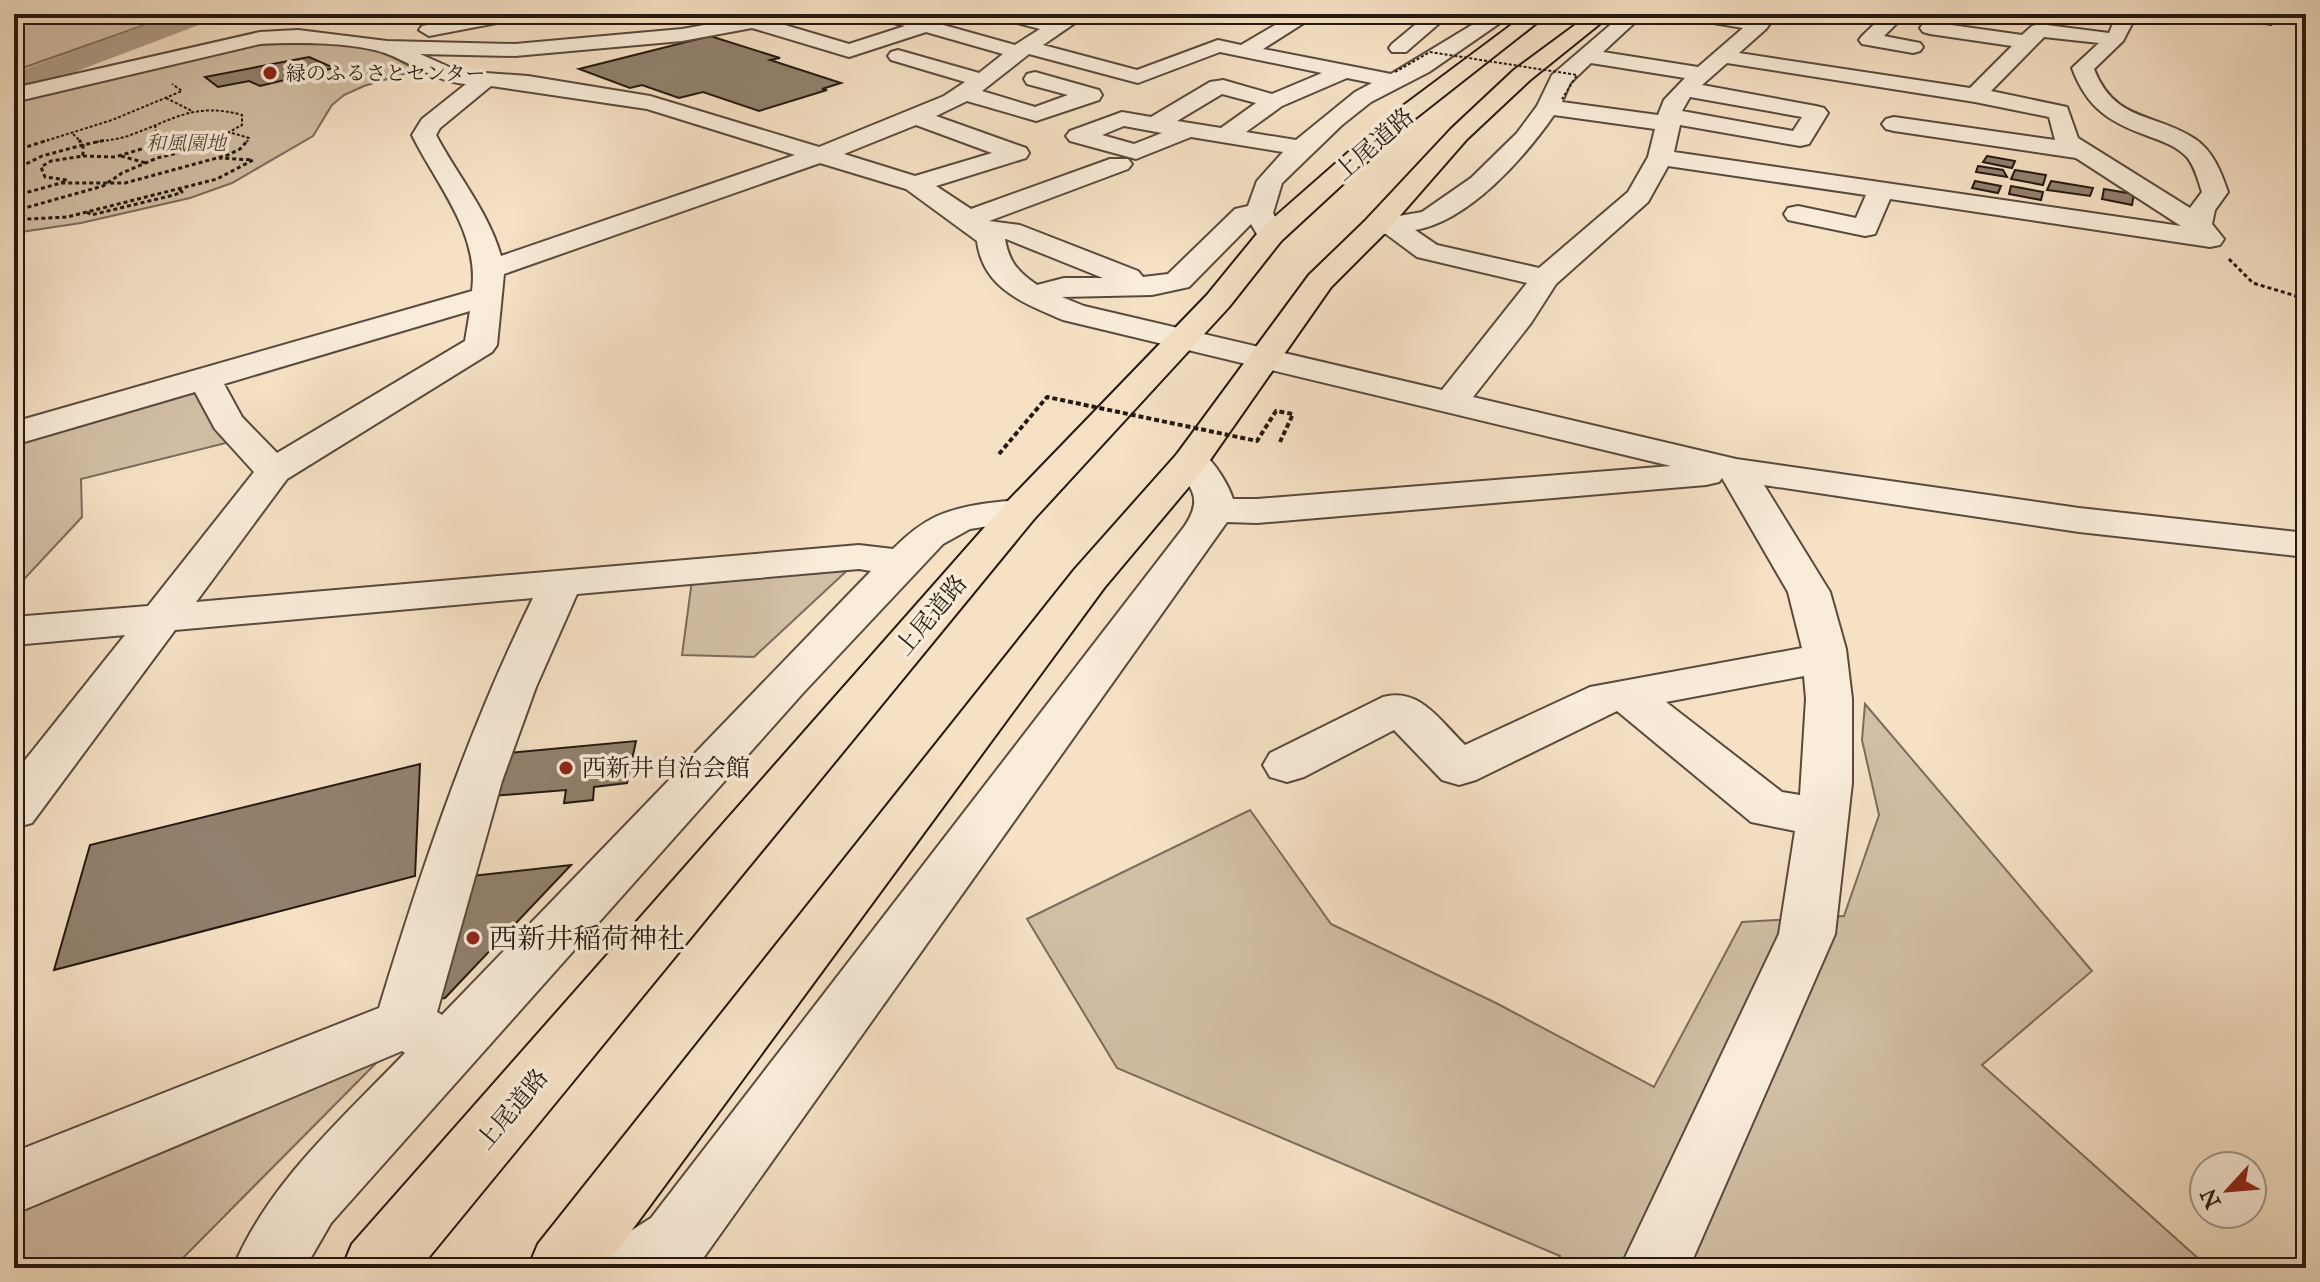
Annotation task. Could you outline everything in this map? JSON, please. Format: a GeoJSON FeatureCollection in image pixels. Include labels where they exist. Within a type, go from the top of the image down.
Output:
{"type":"FeatureCollection","features":[{"type":"Feature","properties":{"kind":"highway","name":"上尾道路"},"geometry":{"type":"LineString","coordinates":[[376,1268],[1020,511],[1218,301],[1265,224],[1538,14]]}},
{"type":"Feature","properties":{"kind":"highway"},"geometry":{"type":"LineString","coordinates":[[562,1268],[1089,579],[1190,462],[1320,281],[1383,227],[1459,134],[1522,75],[1602,14]]}},
{"type":"Feature","properties":{"kind":"street"},"geometry":{"type":"LineString","coordinates":[[14,95],[260,38],[354,34],[513,14]]}},
{"type":"Feature","properties":{"kind":"street"},"geometry":{"type":"LineString","coordinates":[[702,14],[733,27]]}},
{"type":"Feature","properties":{"kind":"street"},"geometry":{"type":"LineString","coordinates":[[387,47],[515,50],[682,35],[798,14]]}},
{"type":"Feature","properties":{"kind":"street"},"geometry":{"type":"LineString","coordinates":[[1005,14],[1058,28]]}},
{"type":"Feature","properties":{"kind":"street"},"geometry":{"type":"LineString","coordinates":[[14,434],[70,415],[205,379],[487,283],[918,118],[952,101],[1078,14]]}},
{"type":"Feature","properties":{"kind":"street"},"geometry":{"type":"LineString","coordinates":[[1245,51],[1308,14]]}},
{"type":"Feature","properties":{"kind":"street"},"geometry":{"type":"LineString","coordinates":[[1399,48],[1440,14]]}},
{"type":"Feature","properties":{"kind":"street"},"geometry":{"type":"LineString","coordinates":[[1033,296],[1064,287],[1152,286],[1178,281],[1245,215],[1265,224],[1270,181],[1301,148],[1363,97],[1394,76],[1421,67],[1503,14]]}},
{"type":"Feature","properties":{"kind":"street"},"geometry":{"type":"LineString","coordinates":[[1383,227],[1430,219],[1454,204],[1526,138],[1555,103],[1560,80],[1634,14]]}},
{"type":"Feature","properties":{"kind":"street"},"geometry":{"type":"LineString","coordinates":[[1696,14],[1763,19]]}},
{"type":"Feature","properties":{"kind":"street"},"geometry":{"type":"LineString","coordinates":[[1896,14],[1869,40],[1913,47]]}},
{"type":"Feature","properties":{"kind":"street"},"geometry":{"type":"LineString","coordinates":[[2127,14],[2126,23],[2113,39],[2076,66],[2093,94],[2114,111],[2141,127],[2176,136],[2202,156],[2215,192],[2202,210],[2204,232]]}},
{"type":"Feature","properties":{"kind":"street"},"geometry":{"type":"LineString","coordinates":[[1218,15],[1227,20],[1223,25],[1185,38],[1346,71],[1394,76]]}},
{"type":"Feature","properties":{"kind":"street"},"geometry":{"type":"LineString","coordinates":[[886,17],[928,20],[1022,50],[1138,77],[1218,46]]}},
{"type":"Feature","properties":{"kind":"street"},"geometry":{"type":"LineString","coordinates":[[645,19],[682,35]]}},
{"type":"Feature","properties":{"kind":"street"},"geometry":{"type":"LineString","coordinates":[[1450,403],[1520,316],[1545,278],[1639,196],[1660,157],[1672,105],[1763,19]]}},
{"type":"Feature","properties":{"kind":"street"},"geometry":{"type":"LineString","coordinates":[[756,23],[849,51],[928,20]]}},
{"type":"Feature","properties":{"kind":"street"},"geometry":{"type":"LineString","coordinates":[[1896,65],[1913,47],[1930,21],[2020,49],[2041,61]]}},
{"type":"Feature","properties":{"kind":"street"},"geometry":{"type":"LineString","coordinates":[[446,48],[567,25]]}},
{"type":"Feature","properties":{"kind":"street"},"geometry":{"type":"LineString","coordinates":[[802,37],[844,26]]}},
{"type":"Feature","properties":{"kind":"street"},"geometry":{"type":"LineString","coordinates":[[1975,95],[2039,30],[2113,39]]}},
{"type":"Feature","properties":{"kind":"street"},"geometry":{"type":"LineString","coordinates":[[354,34],[454,77],[528,83],[650,103],[915,184],[976,225],[991,239],[994,260],[1010,280],[1033,296],[1074,313],[1736,470],[2079,520],[2306,545]]}},
{"type":"Feature","properties":{"kind":"street"},"geometry":{"type":"LineString","coordinates":[[898,56],[981,80]]}},
{"type":"Feature","properties":{"kind":"street"},"geometry":{"type":"LineString","coordinates":[[1555,103],[1800,139],[1816,113],[1587,56]]}},
{"type":"Feature","properties":{"kind":"street"},"geometry":{"type":"LineString","coordinates":[[1721,56],[1975,95],[2059,112],[2067,142],[2204,232]]}},
{"type":"Feature","properties":{"kind":"street"},"geometry":{"type":"LineString","coordinates":[[1226,135],[1274,101],[1346,71]]}},
{"type":"Feature","properties":{"kind":"street"},"geometry":{"type":"LineString","coordinates":[[14,810],[274,471],[481,345],[487,283],[484,246],[424,135],[430,124],[484,81]]}},
{"type":"Feature","properties":{"kind":"street"},"geometry":{"type":"LineString","coordinates":[[1156,124],[1210,89],[1223,87],[1274,101]]}},
{"type":"Feature","properties":{"kind":"street"},"geometry":{"type":"LineString","coordinates":[[915,184],[1017,153],[918,118]]}},
{"type":"Feature","properties":{"kind":"street"},"geometry":{"type":"LineString","coordinates":[[1191,129],[1136,152],[1078,136],[1122,119],[1191,129],[1301,148]]}},
{"type":"Feature","properties":{"kind":"street"},"geometry":{"type":"LineString","coordinates":[[1894,124],[2083,152]]}},
{"type":"Feature","properties":{"kind":"street"},"geometry":{"type":"LineString","coordinates":[[1951,201],[1976,137]]}},
{"type":"Feature","properties":{"kind":"street"},"geometry":{"type":"LineString","coordinates":[[1660,157],[1951,201],[2204,232]]}},
{"type":"Feature","properties":{"kind":"street"},"geometry":{"type":"LineString","coordinates":[[976,225],[1119,164]]}},
{"type":"Feature","properties":{"kind":"street"},"geometry":{"type":"LineString","coordinates":[[1798,214],[1865,228],[1881,190]]}},
{"type":"Feature","properties":{"kind":"street"},"geometry":{"type":"LineString","coordinates":[[976,225],[1010,231],[1152,286]]}},
{"type":"Feature","properties":{"kind":"street"},"geometry":{"type":"LineString","coordinates":[[1383,227],[1427,251],[1545,278]]}},
{"type":"Feature","properties":{"kind":"street"},"geometry":{"type":"LineString","coordinates":[[205,379],[227,422],[274,471]]}},
{"type":"Feature","properties":{"kind":"street"},"geometry":{"type":"LineString","coordinates":[[634,1268],[675,1241],[1216,510],[1215,496],[1190,462]]}},
{"type":"Feature","properties":{"kind":"street"},"geometry":{"type":"LineString","coordinates":[[1216,510],[1257,511],[1651,481],[1736,470]]}},
{"type":"Feature","properties":{"kind":"street"},"geometry":{"type":"LineString","coordinates":[[1654,1268],[1807,934],[1823,816],[1829,699],[1825,658],[1809,592],[1736,470]]}},
{"type":"Feature","properties":{"kind":"street"},"geometry":{"type":"LineString","coordinates":[[267,1268],[308,1201],[427,1035],[787,682],[929,536],[960,519],[1020,511]]}},
{"type":"Feature","properties":{"kind":"street"},"geometry":{"type":"LineString","coordinates":[[14,631],[859,557],[902,563]]}},
{"type":"Feature","properties":{"kind":"street"},"geometry":{"type":"LineString","coordinates":[[427,1035],[441,897],[507,701],[561,584]]}},
{"type":"Feature","properties":{"kind":"street"},"geometry":{"type":"LineString","coordinates":[[1287,765],[1399,708],[1459,768],[1606,698],[1825,658]]}},
{"type":"Feature","properties":{"kind":"street"},"geometry":{"type":"LineString","coordinates":[[1626,694],[1769,809],[1823,816]]}},
{"type":"Feature","properties":{"kind":"street"},"geometry":{"type":"LineString","coordinates":[[14,1183],[427,1035]]}},
{"type":"Feature","properties":{"kind":"path"},"geometry":{"type":"LineString","coordinates":[[1394,76],[1430,52],[1577,75],[1555,103]]}},
{"type":"Feature","properties":{"kind":"path"},"geometry":{"type":"LineString","coordinates":[[14,151],[73,134],[182,91],[166,80]]}},
{"type":"Feature","properties":{"kind":"path"},"geometry":{"type":"LineString","coordinates":[[166,98],[193,111]]}},
{"type":"Feature","properties":{"kind":"path"},"geometry":{"type":"LineString","coordinates":[[14,184],[19,181],[14,175],[15,170],[42,156],[132,135],[193,111],[228,111],[242,115],[242,125],[202,147],[168,155],[122,173],[110,183],[14,211],[29,219],[104,213],[174,195],[182,192],[179,188],[217,179],[253,160],[219,158]]}},
{"type":"Feature","properties":{"kind":"path"},"geometry":{"type":"LineString","coordinates":[[155,125],[158,144]]}},
{"type":"Feature","properties":{"kind":"path"},"geometry":{"type":"LineString","coordinates":[[61,183],[147,179],[219,158],[234,153],[247,143],[249,138],[232,133]]}},
{"type":"Feature","properties":{"kind":"path"},"geometry":{"type":"LineString","coordinates":[[73,134],[83,145],[83,156]]}},
{"type":"Feature","properties":{"kind":"path"},"geometry":{"type":"LineString","coordinates":[[120,156],[158,144],[219,139]]}},
{"type":"Feature","properties":{"kind":"path"},"geometry":{"type":"LineString","coordinates":[[168,155],[183,142]]}},
{"type":"Feature","properties":{"kind":"path"},"geometry":{"type":"LineString","coordinates":[[14,196],[67,180],[45,177],[41,167],[51,161],[83,156],[120,156],[146,163]]}},
{"type":"Feature","properties":{"kind":"path"},"geometry":{"type":"LineString","coordinates":[[2204,232],[2220,242],[2239,276],[2272,290],[2306,299]]}},
{"type":"Feature","properties":{"kind":"path"},"geometry":{"type":"LineString","coordinates":[[999,454],[1047,397],[1257,441],[1276,411],[1293,414],[1280,442]]}},
{"type":"Feature","properties":{"kind":"green space"},"geometry":{"type":"Polygon","coordinates":[[[14,14],[176,14],[14,71],[14,14]]]}},
{"type":"Feature","properties":{"kind":"green space","name":"和風園地"},"geometry":{"type":"Polygon","coordinates":[[[288,37],[380,50],[417,70],[344,95],[332,105],[313,136],[232,183],[190,198],[81,223],[14,233],[14,97],[288,37]]]}},
{"type":"Feature","properties":{"kind":"green space"},"geometry":{"type":"Polygon","coordinates":[[[192,387],[234,441],[81,479],[82,517],[14,590],[14,440],[192,387]]]}},
{"type":"Feature","properties":{"kind":"green space"},"geometry":{"type":"Polygon","coordinates":[[[853,565],[754,657],[682,655],[692,580],[853,565]]]}},
{"type":"Feature","properties":{"kind":"green space"},"geometry":{"type":"Polygon","coordinates":[[[1865,704],[2092,971],[1982,1065],[2209,1268],[1559,1268],[1560,1256],[1117,1068],[1027,919],[1250,810],[1331,924],[1496,1003],[1654,1087],[1742,922],[1844,916],[1879,815],[1862,740],[1865,704]]]}},
{"type":"Feature","properties":{"kind":"green space"},"geometry":{"type":"Polygon","coordinates":[[[396,1043],[173,1268],[14,1268],[14,1200],[396,1043]]]}},
{"type":"Feature","properties":{"kind":"building"},"geometry":{"type":"Polygon","coordinates":[[[2194,14],[2274,14],[2271,25],[2194,14]]]}},
{"type":"Feature","properties":{"kind":"building"},"geometry":{"type":"Polygon","coordinates":[[[710,36],[780,58],[770,60],[841,83],[759,111],[703,92],[679,98],[642,85],[630,88],[579,69],[710,36]]]}},
{"type":"Feature","properties":{"kind":"building","name":"緑のふるさとセンター"},"geometry":{"type":"Polygon","coordinates":[[[309,57],[334,68],[260,86],[249,81],[218,87],[205,77],[309,57]]]}},
{"type":"Feature","properties":{"kind":"building"},"geometry":{"type":"Polygon","coordinates":[[[1987,156],[2015,161],[2012,168],[1983,162],[1987,156]]]}},
{"type":"Feature","properties":{"kind":"building"},"geometry":{"type":"Polygon","coordinates":[[[1978,166],[2003,170],[2007,177],[1976,172],[1978,166]]]}},
{"type":"Feature","properties":{"kind":"building"},"geometry":{"type":"Polygon","coordinates":[[[2015,170],[2046,175],[2043,185],[2011,179],[2015,170]]]}},
{"type":"Feature","properties":{"kind":"building"},"geometry":{"type":"Polygon","coordinates":[[[1975,181],[2001,186],[1998,193],[1972,188],[1975,181]]]}},
{"type":"Feature","properties":{"kind":"building"},"geometry":{"type":"Polygon","coordinates":[[[2051,181],[2093,188],[2090,196],[2047,190],[2051,181]]]}},
{"type":"Feature","properties":{"kind":"building"},"geometry":{"type":"Polygon","coordinates":[[[2011,186],[2043,192],[2041,200],[2009,194],[2011,186]]]}},
{"type":"Feature","properties":{"kind":"building"},"geometry":{"type":"Polygon","coordinates":[[[2104,189],[2134,194],[2132,205],[2102,199],[2104,189]]]}},
{"type":"Feature","properties":{"kind":"building","name":"西新井自治会館"},"geometry":{"type":"Polygon","coordinates":[[[636,741],[627,783],[594,787],[593,800],[564,803],[566,790],[493,796],[508,753],[636,741]]]}},
{"type":"Feature","properties":{"kind":"building"},"geometry":{"type":"Polygon","coordinates":[[[420,764],[415,876],[54,970],[90,845],[420,764]]]}},
{"type":"Feature","properties":{"kind":"building","name":"西新井稲荷神社"},"geometry":{"type":"Polygon","coordinates":[[[571,865],[445,998],[424,1001],[463,877],[571,865]]]}},
{"type":"Feature","properties":{"kind":"waterway"},"geometry":{"type":"LineString","coordinates":[[14,85],[202,14]]}},
{"type":"Feature","properties":{"kind":"place","name":"緑のふるさとセンター"},"geometry":{"type":"Point","coordinates":[270,73]}},
{"type":"Feature","properties":{"kind":"place","name":"西新井自治会館"},"geometry":{"type":"Point","coordinates":[566,768]}},
{"type":"Feature","properties":{"kind":"place","name":"西新井稲荷神社"},"geometry":{"type":"Point","coordinates":[473,938]}}]}
